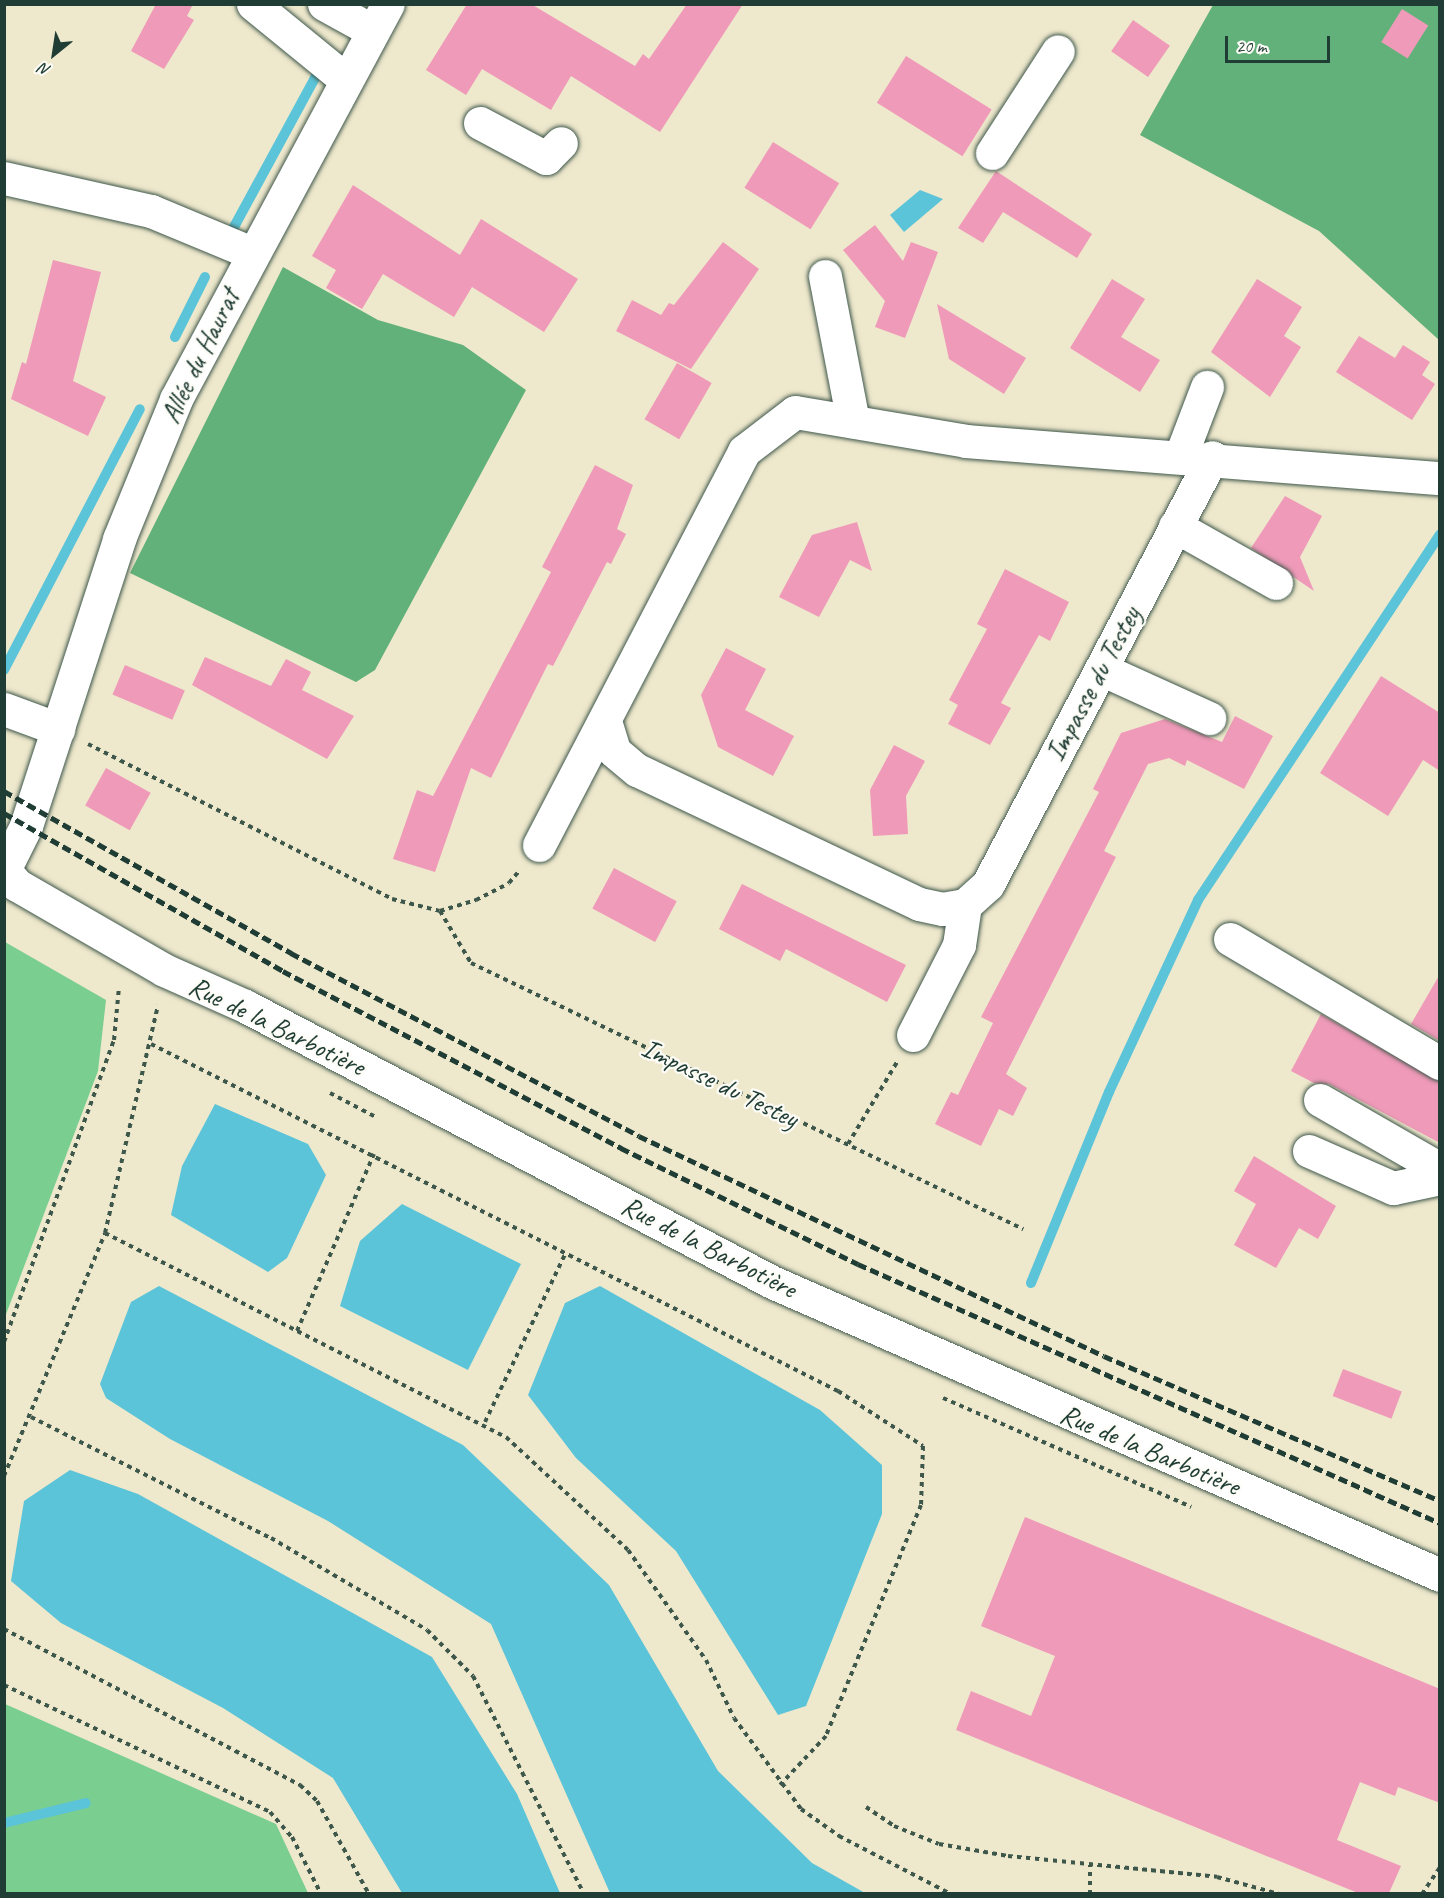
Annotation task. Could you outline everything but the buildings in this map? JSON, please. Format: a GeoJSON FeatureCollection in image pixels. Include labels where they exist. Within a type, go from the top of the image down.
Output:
{"type":"FeatureCollection","features":[{"type":"Feature","properties":{"kind":"street"},"geometry":{"type":"LineString","coordinates":[[253,4],[345,79]]}},
{"type":"Feature","properties":{"kind":"street"},"geometry":{"type":"LineString","coordinates":[[324,4],[380,17]]}},
{"type":"Feature","properties":{"kind":"street","name":"Allée du Haurat"},"geometry":{"type":"LineString","coordinates":[[4,870],[26,826],[146,474],[176,399],[380,17]]}},
{"type":"Feature","properties":{"kind":"street"},"geometry":{"type":"LineString","coordinates":[[992,153],[1058,51]]}},
{"type":"Feature","properties":{"kind":"street"},"geometry":{"type":"LineString","coordinates":[[480,123],[546,158],[561,143]]}},
{"type":"Feature","properties":{"kind":"street"},"geometry":{"type":"LineString","coordinates":[[4,178],[151,211],[252,253]]}},
{"type":"Feature","properties":{"kind":"street"},"geometry":{"type":"LineString","coordinates":[[825,276],[853,421]]}},
{"type":"Feature","properties":{"kind":"street","name":"Impasse du Testey"},"geometry":{"type":"LineString","coordinates":[[965,905],[988,884],[1175,526],[1196,456],[1207,387]]}},
{"type":"Feature","properties":{"kind":"street"},"geometry":{"type":"LineString","coordinates":[[539,845],[606,723],[744,451],[795,412],[966,441],[1196,456],[1440,478]]}},
{"type":"Feature","properties":{"kind":"street"},"geometry":{"type":"LineString","coordinates":[[1175,526],[1276,584]]}},
{"type":"Feature","properties":{"kind":"street"},"geometry":{"type":"LineString","coordinates":[[1101,669],[1209,718]]}},
{"type":"Feature","properties":{"kind":"street"},"geometry":{"type":"LineString","coordinates":[[5,709],[58,729]]}},
{"type":"Feature","properties":{"kind":"street"},"geometry":{"type":"LineString","coordinates":[[606,723],[614,751],[637,770],[919,904],[942,909],[965,905],[959,945],[913,1035]]}},
{"type":"Feature","properties":{"kind":"street","name":"Rue de la Barbotière"},"geometry":{"type":"LineString","coordinates":[[4,870],[17,885],[165,970],[245,1006],[772,1282],[1440,1575]]}},
{"type":"Feature","properties":{"kind":"street"},"geometry":{"type":"LineString","coordinates":[[1230,939],[1440,1063]]}},
{"type":"Feature","properties":{"kind":"street"},"geometry":{"type":"LineString","coordinates":[[1320,1100],[1440,1169]]}},
{"type":"Feature","properties":{"kind":"street"},"geometry":{"type":"LineString","coordinates":[[1309,1151],[1393,1188],[1440,1178]]}},
{"type":"Feature","properties":{"kind":"path"},"geometry":{"type":"LineString","coordinates":[[58,729],[392,899],[440,911],[509,883],[539,845]]}},
{"type":"Feature","properties":{"kind":"path","name":"Impasse du Testey"},"geometry":{"type":"LineString","coordinates":[[440,911],[471,963],[1023,1229]]}},
{"type":"Feature","properties":{"kind":"path"},"geometry":{"type":"LineString","coordinates":[[4,1476],[31,1417],[105,1233],[151,1044],[165,970]]}},
{"type":"Feature","properties":{"kind":"path"},"geometry":{"type":"LineString","coordinates":[[4,1342],[114,1040],[119,987]]}},
{"type":"Feature","properties":{"kind":"path"},"geometry":{"type":"LineString","coordinates":[[848,1144],[913,1035]]}},
{"type":"Feature","properties":{"kind":"path"},"geometry":{"type":"LineString","coordinates":[[151,1044],[374,1154],[838,1391],[923,1446],[921,1504],[830,1725],[780,1785]]}},
{"type":"Feature","properties":{"kind":"path"},"geometry":{"type":"LineString","coordinates":[[297,1331],[374,1154]]}},
{"type":"Feature","properties":{"kind":"path"},"geometry":{"type":"LineString","coordinates":[[105,1233],[297,1331],[485,1422],[628,1550],[706,1660],[734,1718],[780,1785],[801,1809],[839,1836],[951,1893]]}},
{"type":"Feature","properties":{"kind":"path"},"geometry":{"type":"LineString","coordinates":[[485,1422],[566,1252]]}},
{"type":"Feature","properties":{"kind":"path"},"geometry":{"type":"LineString","coordinates":[[31,1417],[271,1538],[428,1630],[473,1676],[584,1893]]}},
{"type":"Feature","properties":{"kind":"path"},"geometry":{"type":"LineString","coordinates":[[4,1629],[300,1785],[317,1801],[369,1893]]}},
{"type":"Feature","properties":{"kind":"path"},"geometry":{"type":"LineString","coordinates":[[4,1685],[270,1812],[292,1837],[321,1893]]}},
{"type":"Feature","properties":{"kind":"path"},"geometry":{"type":"LineString","coordinates":[[866,1807],[894,1826],[939,1844],[1090,1866],[1217,1877],[1279,1893]]}},
{"type":"Feature","properties":{"kind":"path"},"geometry":{"type":"LineString","coordinates":[[1090,1866],[1090,1893]]}},
{"type":"Feature","properties":{"kind":"path"},"geometry":{"type":"LineString","coordinates":[[1423,1893],[1440,1868]]}},
{"type":"Feature","properties":{"kind":"green space"},"geometry":{"type":"Polygon","coordinates":[[[1213,5],[1439,5],[1439,340],[1319,231],[1140,135],[1213,5]]]}},
{"type":"Feature","properties":{"kind":"green space"},"geometry":{"type":"Polygon","coordinates":[[[283,267],[378,320],[463,345],[526,390],[375,670],[356,682],[130,573],[283,267]]]}},
{"type":"Feature","properties":{"kind":"green space"},"geometry":{"type":"Polygon","coordinates":[[[5,942],[106,1000],[98,1071],[5,1317],[5,942]]]}},
{"type":"Feature","properties":{"kind":"green space"},"geometry":{"type":"Polygon","coordinates":[[[5,1704],[276,1824],[308,1893],[5,1893],[5,1704]]]}},
{"type":"Feature","properties":{"kind":"water"},"geometry":{"type":"Polygon","coordinates":[[[920,190],[943,199],[904,232],[890,215],[920,190]]]}},
{"type":"Feature","properties":{"kind":"water"},"geometry":{"type":"Polygon","coordinates":[[[215,1104],[308,1144],[326,1175],[287,1258],[268,1272],[171,1215],[182,1166],[215,1104]]]}},
{"type":"Feature","properties":{"kind":"water"},"geometry":{"type":"Polygon","coordinates":[[[402,1204],[521,1264],[468,1370],[340,1306],[360,1241],[402,1204]]]}},
{"type":"Feature","properties":{"kind":"water"},"geometry":{"type":"Polygon","coordinates":[[[159,1286],[463,1445],[609,1585],[718,1771],[812,1863],[865,1893],[610,1893],[491,1624],[328,1521],[170,1439],[106,1398],[100,1384],[131,1302],[159,1286]]]}},
{"type":"Feature","properties":{"kind":"water"},"geometry":{"type":"Polygon","coordinates":[[[600,1286],[820,1410],[882,1465],[882,1514],[806,1706],[778,1715],[676,1551],[576,1458],[528,1395],[565,1303],[600,1286]]]}},
{"type":"Feature","properties":{"kind":"water"},"geometry":{"type":"Polygon","coordinates":[[[70,1470],[138,1494],[432,1657],[517,1794],[560,1893],[402,1893],[333,1778],[223,1708],[61,1623],[11,1581],[24,1501],[70,1470]]]}},
{"type":"Feature","properties":{"kind":"waterway"},"geometry":{"type":"LineString","coordinates":[[234,227],[317,74]]}},
{"type":"Feature","properties":{"kind":"waterway"},"geometry":{"type":"LineString","coordinates":[[175,337],[205,277]]}},
{"type":"Feature","properties":{"kind":"waterway","name":"Allée du Haurat"},"geometry":{"type":"LineString","coordinates":[[4,670],[140,409]]}},
{"type":"Feature","properties":{"kind":"waterway"},"geometry":{"type":"LineString","coordinates":[[1031,1283],[1109,1092],[1198,900],[1440,535]]}},
{"type":"Feature","properties":{"kind":"waterway"},"geometry":{"type":"LineString","coordinates":[[4,1823],[86,1803]]}},
{"type":"Feature","properties":{"kind":"railway"},"geometry":{"type":"LineString","coordinates":[[4,791],[291,953],[639,1136],[1104,1356],[1440,1501]]}},
{"type":"Feature","properties":{"kind":"railway"},"geometry":{"type":"LineString","coordinates":[[4,813],[283,971],[621,1148],[858,1264],[1440,1523]]}}]}
